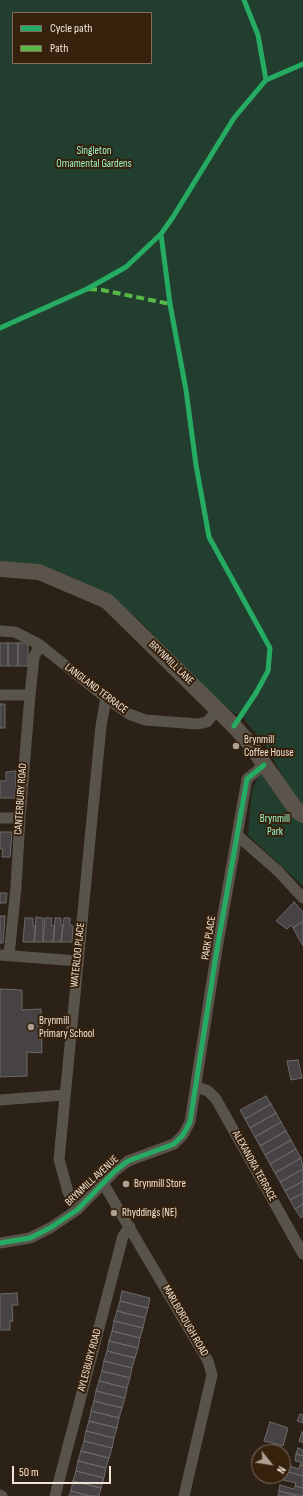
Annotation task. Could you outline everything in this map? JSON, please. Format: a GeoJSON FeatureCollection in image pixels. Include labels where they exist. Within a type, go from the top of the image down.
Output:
{"type":"FeatureCollection","features":[{"type":"Feature","properties":{"kind":"street","name":"BRYNMILL LANE"},"geometry":{"type":"LineString","coordinates":[[0,569],[39,572],[107,601],[218,709],[250,744],[296,811],[303,815]]}},
{"type":"Feature","properties":{"kind":"street","name":"LANGLAND TERRACE"},"geometry":{"type":"LineString","coordinates":[[0,631],[15,632],[40,645],[106,698],[129,714],[151,720],[198,724],[207,722],[218,709]]}},
{"type":"Feature","properties":{"kind":"street","name":"CANTERBURY ROAD"},"geometry":{"type":"LineString","coordinates":[[5,955],[16,887],[20,818],[34,658],[40,645]]}},
{"type":"Feature","properties":{"kind":"street"},"geometry":{"type":"LineString","coordinates":[[0,695],[30,695]]}},
{"type":"Feature","properties":{"kind":"street","name":"WATERLOO PLACE"},"geometry":{"type":"LineString","coordinates":[[77,1210],[68,1192],[59,1159],[100,726],[106,698]]}},
{"type":"Feature","properties":{"kind":"street","name":"PARK PLACE"},"geometry":{"type":"LineString","coordinates":[[190,1122],[247,779],[264,765]]}},
{"type":"Feature","properties":{"kind":"street"},"geometry":{"type":"LineString","coordinates":[[0,818],[20,818]]}},
{"type":"Feature","properties":{"kind":"street"},"geometry":{"type":"LineString","coordinates":[[237,835],[278,871],[303,898]]}},
{"type":"Feature","properties":{"kind":"street"},"geometry":{"type":"LineString","coordinates":[[5,955],[78,961]]}},
{"type":"Feature","properties":{"kind":"street","name":"ALEXANDRA TERRACE"},"geometry":{"type":"LineString","coordinates":[[197,1087],[208,1091],[216,1099],[303,1254]]}},
{"type":"Feature","properties":{"kind":"street"},"geometry":{"type":"LineString","coordinates":[[0,1100],[64,1095]]}},
{"type":"Feature","properties":{"kind":"street","name":"BRYNMILL AVENUE"},"geometry":{"type":"LineString","coordinates":[[0,1243],[30,1238],[50,1228],[77,1210],[115,1171],[128,1161],[174,1144],[183,1135],[190,1122]]}},
{"type":"Feature","properties":{"kind":"street","name":"MARLBOROUGH ROAD"},"geometry":{"type":"LineString","coordinates":[[103,1183],[208,1361],[212,1375],[184,1496]]}},
{"type":"Feature","properties":{"kind":"street","name":"AYLESBURY ROAD"},"geometry":{"type":"LineString","coordinates":[[55,1496],[122,1236],[130,1227]]}},
{"type":"Feature","properties":{"kind":"green space","name":"Singleton Ornamental Gardens"},"geometry":{"type":"Polygon","coordinates":[[[0,0],[303,0],[303,806],[293,796],[264,742],[240,714],[235,714],[186,675],[166,648],[139,620],[107,595],[55,570],[0,562],[0,0]]]}},
{"type":"Feature","properties":{"kind":"green space","name":"Brynmill Park"},"geometry":{"type":"Polygon","coordinates":[[[264,765],[303,815],[303,886],[248,835],[252,790],[264,765]]]}},
{"type":"Feature","properties":{"kind":"building"},"geometry":{"type":"Polygon","coordinates":[[[0,643],[8,643],[8,666],[0,666],[0,643]]]}},
{"type":"Feature","properties":{"kind":"building"},"geometry":{"type":"Polygon","coordinates":[[[8,643],[18,643],[18,666],[8,666],[8,643]]]}},
{"type":"Feature","properties":{"kind":"building"},"geometry":{"type":"Polygon","coordinates":[[[18,643],[28,643],[28,666],[18,666],[18,643]]]}},
{"type":"Feature","properties":{"kind":"building"},"geometry":{"type":"Polygon","coordinates":[[[0,704],[5,704],[5,728],[0,728],[0,704]]]}},
{"type":"Feature","properties":{"kind":"building"},"geometry":{"type":"Polygon","coordinates":[[[16,771],[15,798],[0,798],[0,781],[6,781],[6,772],[16,771]]]}},
{"type":"Feature","properties":{"kind":"building"},"geometry":{"type":"Polygon","coordinates":[[[0,832],[12,832],[10,857],[2,857],[3,849],[0,849],[0,832]]]}},
{"type":"Feature","properties":{"kind":"building"},"geometry":{"type":"Polygon","coordinates":[[[0,893],[7,893],[6,903],[0,903],[0,893]]]}},
{"type":"Feature","properties":{"kind":"building"},"geometry":{"type":"Polygon","coordinates":[[[294,902],[303,912],[303,921],[293,928],[291,925],[287,929],[276,921],[294,902]]]}},
{"type":"Feature","properties":{"kind":"building"},"geometry":{"type":"Polygon","coordinates":[[[0,916],[5,916],[3,943],[0,943],[0,916]]]}},
{"type":"Feature","properties":{"kind":"building"},"geometry":{"type":"Polygon","coordinates":[[[36,917],[43,918],[43,942],[34,942],[36,917]]]}},
{"type":"Feature","properties":{"kind":"building"},"geometry":{"type":"Polygon","coordinates":[[[25,918],[33,918],[33,926],[36,926],[34,942],[23,942],[25,918]]]}},
{"type":"Feature","properties":{"kind":"building"},"geometry":{"type":"Polygon","coordinates":[[[45,918],[52,918],[51,925],[55,926],[53,942],[43,942],[45,918]]]}},
{"type":"Feature","properties":{"kind":"building"},"geometry":{"type":"Polygon","coordinates":[[[55,918],[61,918],[61,925],[63,925],[61,942],[53,942],[55,918]]]}},
{"type":"Feature","properties":{"kind":"building"},"geometry":{"type":"Polygon","coordinates":[[[64,918],[70,918],[70,925],[73,926],[72,942],[61,942],[64,918]]]}},
{"type":"Feature","properties":{"kind":"building"},"geometry":{"type":"Polygon","coordinates":[[[303,921],[303,946],[293,928],[303,921]]]}},
{"type":"Feature","properties":{"kind":"building"},"geometry":{"type":"Polygon","coordinates":[[[0,989],[22,990],[22,1010],[41,1009],[42,1053],[27,1052],[27,1076],[0,1077],[0,989]]]}},
{"type":"Feature","properties":{"kind":"building"},"geometry":{"type":"Polygon","coordinates":[[[298,1060],[302,1078],[291,1080],[287,1061],[298,1060]]]}},
{"type":"Feature","properties":{"kind":"building"},"geometry":{"type":"Polygon","coordinates":[[[266,1096],[271,1104],[245,1119],[240,1110],[266,1096]]]}},
{"type":"Feature","properties":{"kind":"building"},"geometry":{"type":"Polygon","coordinates":[[[271,1104],[276,1113],[250,1128],[245,1119],[271,1104]]]}},
{"type":"Feature","properties":{"kind":"building"},"geometry":{"type":"Polygon","coordinates":[[[276,1113],[281,1122],[255,1137],[250,1128],[276,1113]]]}},
{"type":"Feature","properties":{"kind":"building"},"geometry":{"type":"Polygon","coordinates":[[[281,1122],[286,1131],[260,1146],[255,1137],[281,1122]]]}},
{"type":"Feature","properties":{"kind":"building"},"geometry":{"type":"Polygon","coordinates":[[[286,1131],[291,1140],[265,1155],[260,1146],[286,1131]]]}},
{"type":"Feature","properties":{"kind":"building"},"geometry":{"type":"Polygon","coordinates":[[[291,1140],[296,1149],[270,1164],[265,1155],[291,1140]]]}},
{"type":"Feature","properties":{"kind":"building"},"geometry":{"type":"Polygon","coordinates":[[[296,1149],[301,1158],[275,1173],[270,1164],[296,1149]]]}},
{"type":"Feature","properties":{"kind":"building"},"geometry":{"type":"Polygon","coordinates":[[[301,1158],[303,1169],[280,1182],[275,1173],[301,1158]]]}},
{"type":"Feature","properties":{"kind":"building"},"geometry":{"type":"Polygon","coordinates":[[[303,1169],[303,1181],[285,1191],[280,1182],[303,1169]]]}},
{"type":"Feature","properties":{"kind":"building"},"geometry":{"type":"Polygon","coordinates":[[[303,1181],[303,1193],[290,1200],[285,1191],[303,1181]]]}},
{"type":"Feature","properties":{"kind":"building"},"geometry":{"type":"Polygon","coordinates":[[[303,1193],[303,1204],[295,1209],[290,1200],[303,1193]]]}},
{"type":"Feature","properties":{"kind":"building"},"geometry":{"type":"Polygon","coordinates":[[[303,1204],[303,1216],[301,1218],[295,1209],[303,1204]]]}},
{"type":"Feature","properties":{"kind":"building"},"geometry":{"type":"Polygon","coordinates":[[[122,1291],[150,1298],[148,1308],[120,1301],[122,1291]]]}},
{"type":"Feature","properties":{"kind":"building"},"geometry":{"type":"Polygon","coordinates":[[[17,1293],[18,1305],[12,1305],[13,1321],[10,1321],[10,1330],[0,1330],[0,1294],[17,1293]]]}},
{"type":"Feature","properties":{"kind":"building"},"geometry":{"type":"Polygon","coordinates":[[[120,1301],[148,1308],[145,1318],[117,1311],[120,1301]]]}},
{"type":"Feature","properties":{"kind":"building"},"geometry":{"type":"Polygon","coordinates":[[[117,1311],[145,1318],[143,1328],[114,1321],[117,1311]]]}},
{"type":"Feature","properties":{"kind":"building"},"geometry":{"type":"Polygon","coordinates":[[[114,1321],[143,1328],[140,1338],[112,1331],[114,1321]]]}},
{"type":"Feature","properties":{"kind":"building"},"geometry":{"type":"Polygon","coordinates":[[[112,1331],[140,1338],[138,1348],[109,1341],[112,1331]]]}},
{"type":"Feature","properties":{"kind":"building"},"geometry":{"type":"Polygon","coordinates":[[[109,1341],[138,1348],[135,1358],[107,1351],[109,1341]]]}},
{"type":"Feature","properties":{"kind":"building"},"geometry":{"type":"Polygon","coordinates":[[[107,1351],[135,1358],[132,1368],[104,1361],[107,1351]]]}},
{"type":"Feature","properties":{"kind":"building"},"geometry":{"type":"Polygon","coordinates":[[[104,1361],[132,1368],[130,1378],[102,1371],[104,1361]]]}},
{"type":"Feature","properties":{"kind":"building"},"geometry":{"type":"Polygon","coordinates":[[[102,1371],[130,1378],[127,1388],[99,1381],[102,1371]]]}},
{"type":"Feature","properties":{"kind":"building"},"geometry":{"type":"Polygon","coordinates":[[[99,1381],[127,1388],[125,1398],[96,1391],[99,1381]]]}},
{"type":"Feature","properties":{"kind":"building"},"geometry":{"type":"Polygon","coordinates":[[[96,1391],[125,1398],[122,1408],[94,1401],[96,1391]]]}},
{"type":"Feature","properties":{"kind":"building"},"geometry":{"type":"Polygon","coordinates":[[[94,1401],[122,1408],[119,1418],[91,1411],[94,1401]]]}},
{"type":"Feature","properties":{"kind":"building"},"geometry":{"type":"Polygon","coordinates":[[[91,1411],[119,1418],[117,1428],[89,1421],[91,1411]]]}},
{"type":"Feature","properties":{"kind":"building"},"geometry":{"type":"Polygon","coordinates":[[[300,1414],[303,1415],[303,1423],[297,1421],[300,1414]]]}},
{"type":"Feature","properties":{"kind":"building"},"geometry":{"type":"Polygon","coordinates":[[[89,1421],[117,1428],[114,1438],[86,1431],[89,1421]]]}},
{"type":"Feature","properties":{"kind":"building"},"geometry":{"type":"Polygon","coordinates":[[[270,1422],[288,1428],[284,1444],[275,1444],[264,1441],[270,1422]]]}},
{"type":"Feature","properties":{"kind":"building"},"geometry":{"type":"Polygon","coordinates":[[[86,1431],[114,1438],[112,1448],[84,1441],[86,1431]]]}},
{"type":"Feature","properties":{"kind":"building"},"geometry":{"type":"Polygon","coordinates":[[[303,1432],[303,1443],[299,1441],[303,1432]]]}},
{"type":"Feature","properties":{"kind":"building"},"geometry":{"type":"Polygon","coordinates":[[[84,1441],[112,1448],[109,1458],[81,1451],[84,1441]]]}},
{"type":"Feature","properties":{"kind":"building"},"geometry":{"type":"Polygon","coordinates":[[[298,1448],[303,1450],[303,1456],[296,1454],[298,1448]]]}},
{"type":"Feature","properties":{"kind":"building"},"geometry":{"type":"Polygon","coordinates":[[[81,1451],[109,1458],[106,1468],[78,1461],[81,1451]]]}},
{"type":"Feature","properties":{"kind":"building"},"geometry":{"type":"Polygon","coordinates":[[[296,1454],[303,1456],[303,1466],[300,1465],[301,1462],[295,1461],[296,1454]]]}},
{"type":"Feature","properties":{"kind":"building"},"geometry":{"type":"Polygon","coordinates":[[[78,1461],[106,1468],[104,1478],[76,1471],[78,1461]]]}},
{"type":"Feature","properties":{"kind":"building"},"geometry":{"type":"Polygon","coordinates":[[[300,1465],[303,1466],[303,1476],[291,1473],[291,1467],[299,1469],[300,1465]]]}},
{"type":"Feature","properties":{"kind":"building"},"geometry":{"type":"Polygon","coordinates":[[[76,1471],[104,1478],[101,1488],[73,1481],[76,1471]]]}},
{"type":"Feature","properties":{"kind":"building"},"geometry":{"type":"Polygon","coordinates":[[[291,1473],[303,1476],[303,1488],[295,1486],[296,1483],[291,1482],[291,1473]]]}},
{"type":"Feature","properties":{"kind":"building"},"geometry":{"type":"Polygon","coordinates":[[[73,1481],[101,1488],[99,1496],[90,1496],[71,1491],[73,1481]]]}},
{"type":"Feature","properties":{"kind":"building"},"geometry":{"type":"Polygon","coordinates":[[[280,1485],[294,1489],[295,1486],[303,1488],[303,1496],[279,1491],[280,1485]]]}},
{"type":"Feature","properties":{"kind":"building"},"geometry":{"type":"Polygon","coordinates":[[[71,1491],[90,1496],[69,1496],[71,1491]]]}},
{"type":"Feature","properties":{"kind":"building"},"geometry":{"type":"Polygon","coordinates":[[[279,1491],[297,1496],[278,1496],[279,1491]]]}},
{"type":"Feature","properties":{"kind":"marked path"},"geometry":{"type":"LineString","coordinates":[[89,289],[102,290],[170,304]]}},
{"type":"Feature","properties":{"kind":"cycle path"},"geometry":{"type":"LineString","coordinates":[[244,0],[258,35],[266,80]]}},
{"type":"Feature","properties":{"kind":"cycle path"},"geometry":{"type":"LineString","coordinates":[[0,328],[87,289],[126,267],[161,234],[234,118],[266,80],[303,64]]}},
{"type":"Feature","properties":{"kind":"cycle path"},"geometry":{"type":"LineString","coordinates":[[161,234],[170,304],[186,390],[196,465],[209,537],[270,648],[268,671],[256,693],[234,726]]}},
{"type":"Feature","properties":{"kind":"cycle path"},"geometry":{"type":"LineString","coordinates":[[0,1243],[30,1238],[50,1228],[77,1210],[115,1171],[128,1161],[174,1144],[183,1135],[190,1122],[217,949],[247,779],[264,765]]}},
{"type":"Feature","properties":{"kind":"place","name":"Brynmill Coffee House"},"geometry":{"type":"Point","coordinates":[236,746]}},
{"type":"Feature","properties":{"kind":"place","name":"Brynmill Primary School"},"geometry":{"type":"Point","coordinates":[31,1027]}},
{"type":"Feature","properties":{"kind":"place","name":"Brynmill Store"},"geometry":{"type":"Point","coordinates":[126,1184]}},
{"type":"Feature","properties":{"kind":"place","name":"Rhyddings (NE)"},"geometry":{"type":"Point","coordinates":[114,1213]}}]}
